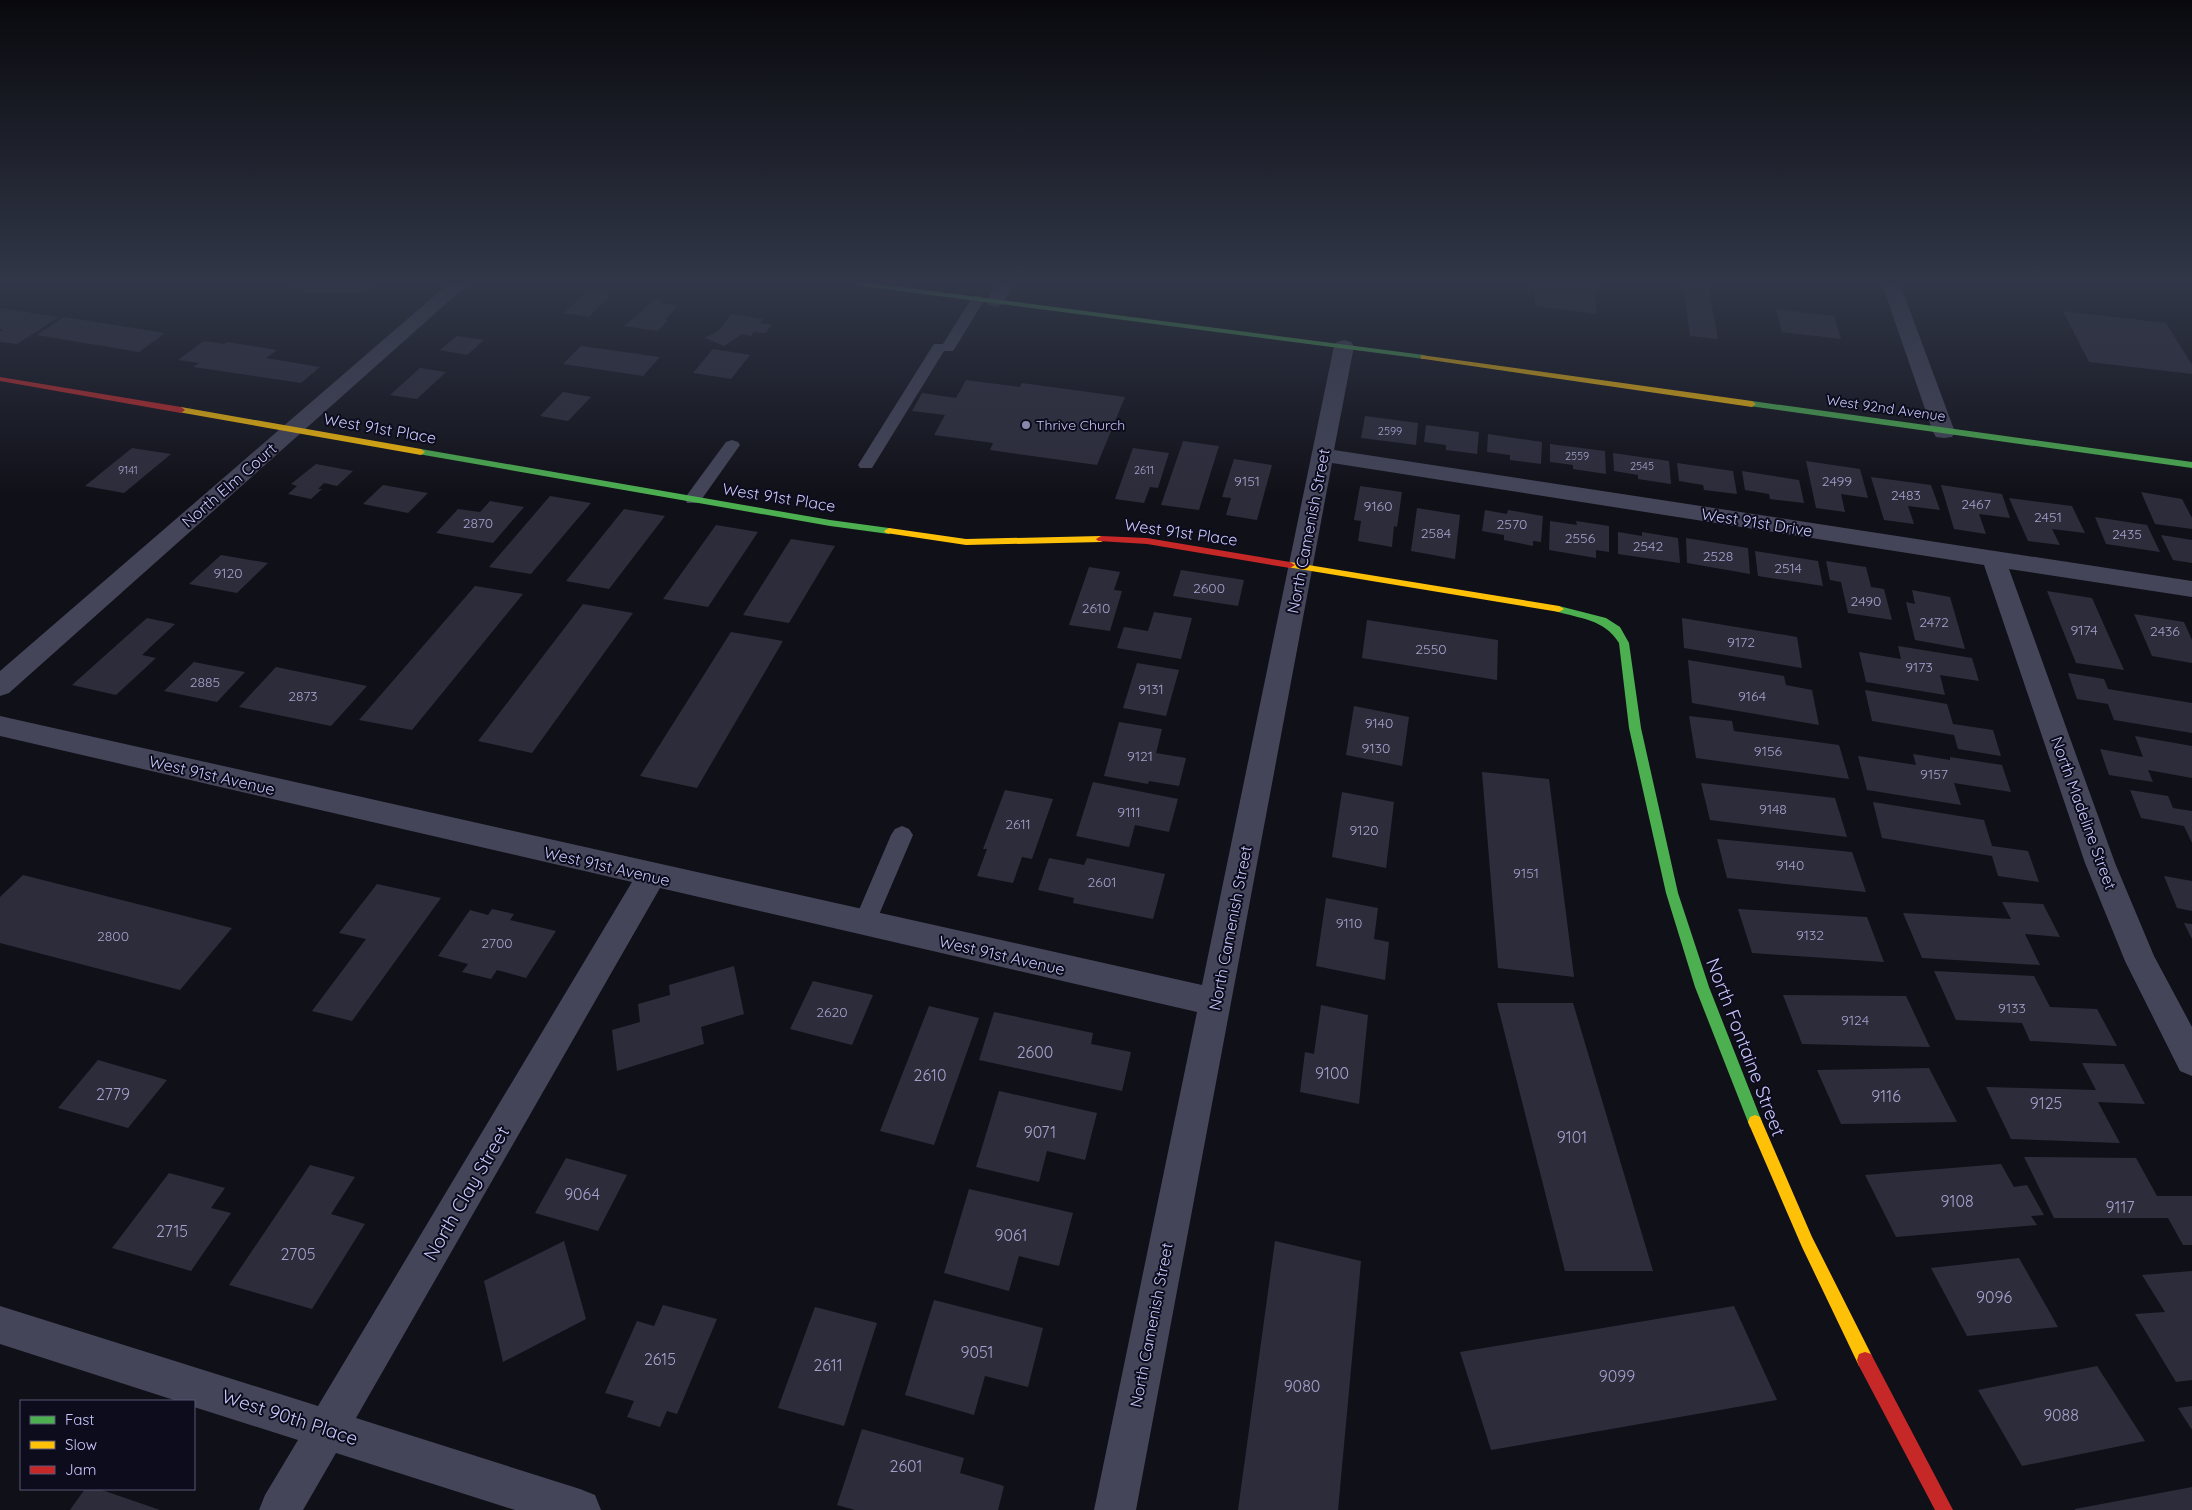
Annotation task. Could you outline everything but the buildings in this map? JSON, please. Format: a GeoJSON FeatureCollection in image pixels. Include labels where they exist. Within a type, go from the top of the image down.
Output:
{"type":"FeatureCollection","features":[{"type":"Feature","properties":{"kind":"street","name":"North Elm Court"},"geometry":{"type":"LineString","coordinates":[[0,686],[378,354]]}},
{"type":"Feature","properties":{"kind":"street","name":"North Camenish Street"},"geometry":{"type":"LineString","coordinates":[[1115,1510],[1342,354]]}},
{"type":"Feature","properties":{"kind":"street","name":"West 92nd Avenue"},"geometry":{"type":"LineString","coordinates":[[1403,354],[1944,432],[2192,465]]}},
{"type":"Feature","properties":{"kind":"street"},"geometry":{"type":"LineString","coordinates":[[1916,354],[1944,432]]}},
{"type":"Feature","properties":{"kind":"street","name":"West 91st Place"},"geometry":{"type":"LineString","coordinates":[[0,379],[806,519],[966,542],[1123,539],[1301,566],[1557,609]]}},
{"type":"Feature","properties":{"kind":"street","name":"West 91st Drive"},"geometry":{"type":"LineString","coordinates":[[1323,455],[2192,590]]}},
{"type":"Feature","properties":{"kind":"street","name":"North Madeline Street"},"geometry":{"type":"LineString","coordinates":[[1994,559],[2100,862],[2141,961],[2192,1060]]}},
{"type":"Feature","properties":{"kind":"street","name":"North Fontaine Street"},"geometry":{"type":"LineString","coordinates":[[1557,609],[1602,620],[1616,630],[1624,643],[1635,728],[1672,894],[1702,987],[1749,1108],[1807,1242],[1882,1397],[1944,1510]]}},
{"type":"Feature","properties":{"kind":"street","name":"West 91st Avenue"},"geometry":{"type":"LineString","coordinates":[[0,726],[651,876],[1215,1002]]}},
{"type":"Feature","properties":{"kind":"street","name":"North Clay Street"},"geometry":{"type":"LineString","coordinates":[[280,1510],[651,876]]}},
{"type":"Feature","properties":{"kind":"street","name":"West 90th Place"},"geometry":{"type":"LineString","coordinates":[[0,1324],[580,1510]]}},
{"type":"Feature","properties":{"kind":"lane"},"geometry":{"type":"LineString","coordinates":[[866,465],[940,354]]}},
{"type":"Feature","properties":{"kind":"lane"},"geometry":{"type":"LineString","coordinates":[[692,499],[732,445]]}},
{"type":"Feature","properties":{"kind":"lane"},"geometry":{"type":"LineString","coordinates":[[864,924],[902,835]]}},
{"type":"Feature","properties":{"kind":"traffic: fast"},"geometry":{"type":"LineString","coordinates":[[1404,354],[1424,357]]}},
{"type":"Feature","properties":{"kind":"traffic: fast"},"geometry":{"type":"LineString","coordinates":[[1752,404],[2192,465]]}},
{"type":"Feature","properties":{"kind":"traffic: fast"},"geometry":{"type":"LineString","coordinates":[[421,452],[830,523],[889,531]]}},
{"type":"Feature","properties":{"kind":"traffic: fast"},"geometry":{"type":"LineString","coordinates":[[1559,609],[1602,620],[1616,630],[1624,643],[1635,728],[1672,893],[1702,987],[1755,1122]]}},
{"type":"Feature","properties":{"kind":"traffic: slow"},"geometry":{"type":"LineString","coordinates":[[1424,357],[1752,404]]}},
{"type":"Feature","properties":{"kind":"traffic: slow"},"geometry":{"type":"LineString","coordinates":[[181,410],[421,452]]}},
{"type":"Feature","properties":{"kind":"traffic: slow"},"geometry":{"type":"LineString","coordinates":[[889,531],[966,542],[1101,539]]}},
{"type":"Feature","properties":{"kind":"traffic: slow"},"geometry":{"type":"LineString","coordinates":[[1290,565],[1559,609]]}},
{"type":"Feature","properties":{"kind":"traffic: slow"},"geometry":{"type":"LineString","coordinates":[[1755,1122],[1807,1242],[1865,1360]]}},
{"type":"Feature","properties":{"kind":"traffic: jam"},"geometry":{"type":"LineString","coordinates":[[0,379],[181,410]]}},
{"type":"Feature","properties":{"kind":"traffic: jam"},"geometry":{"type":"LineString","coordinates":[[1101,539],[1147,541],[1290,565]]}},
{"type":"Feature","properties":{"kind":"traffic: jam"},"geometry":{"type":"LineString","coordinates":[[1865,1360],[1944,1510]]}},
{"type":"Feature","properties":{"kind":"place","name":"Thrive Church"},"geometry":{"type":"Point","coordinates":[1026,425]}}]}
